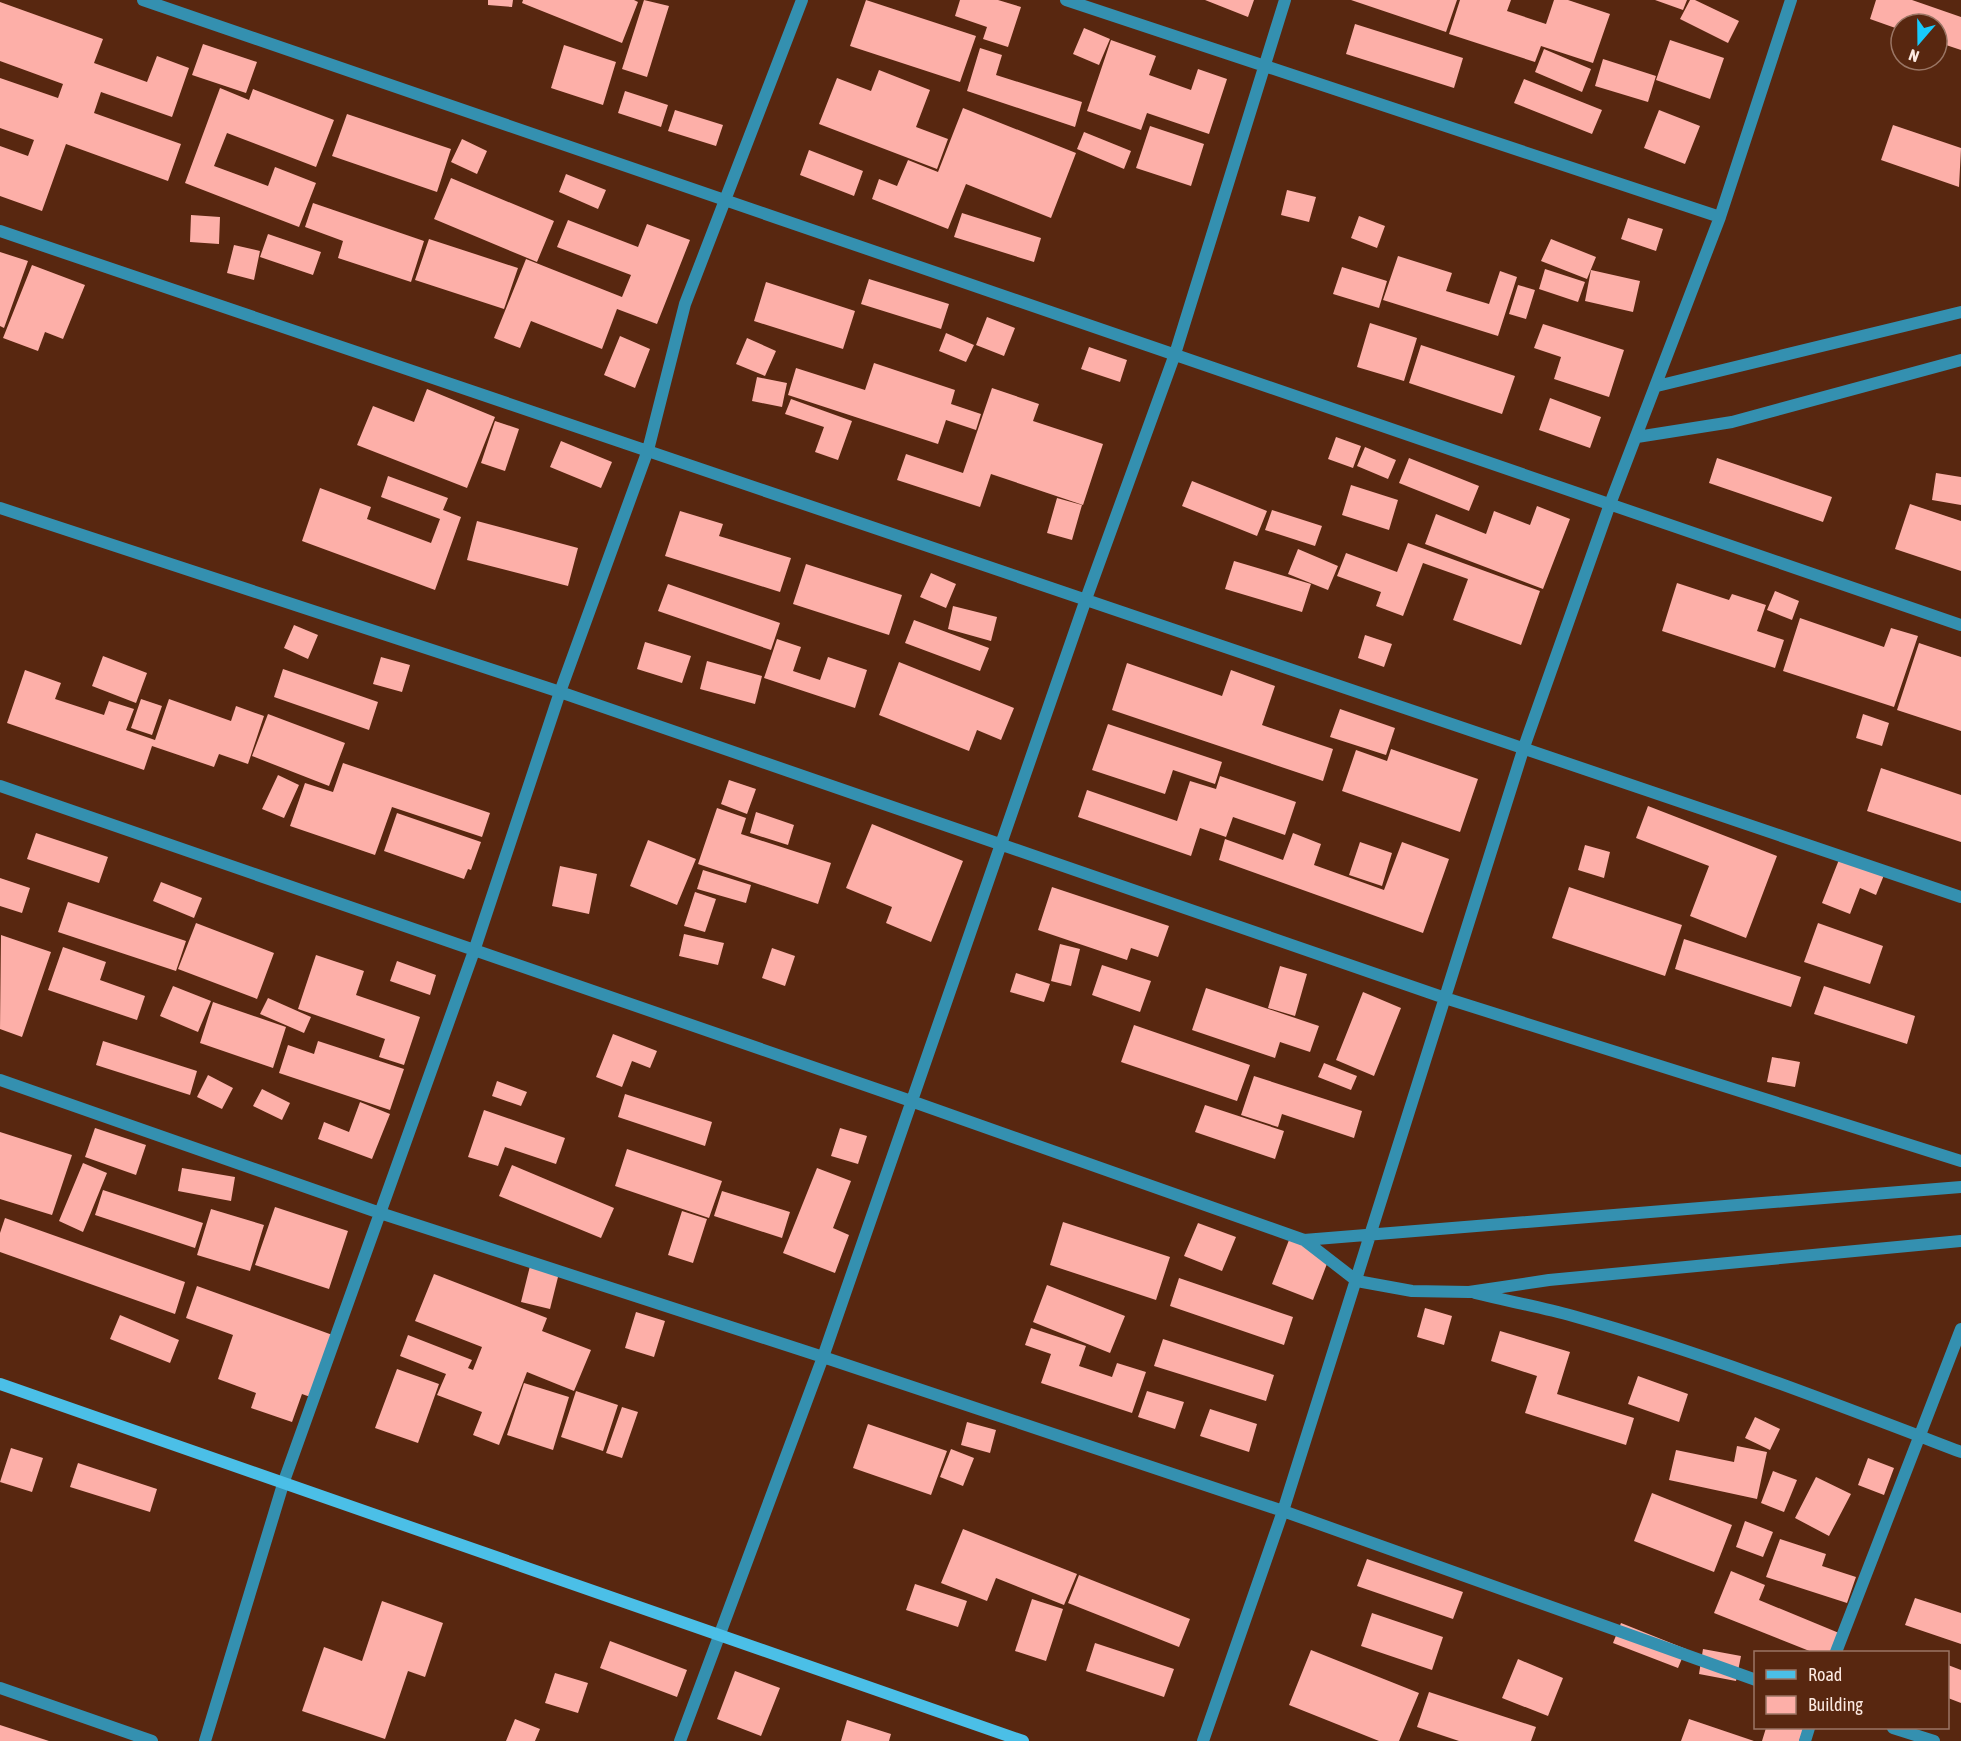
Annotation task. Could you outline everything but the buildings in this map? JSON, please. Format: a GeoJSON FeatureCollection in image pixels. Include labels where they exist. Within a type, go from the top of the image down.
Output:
{"type":"FeatureCollection","features":[{"type":"Feature","properties":{"kind":"street"},"geometry":{"type":"LineString","coordinates":[[143,0],[1961,625]]}},
{"type":"Feature","properties":{"kind":"street"},"geometry":{"type":"LineString","coordinates":[[205,1741],[284,1481],[474,951],[560,692],[648,450],[685,304],[802,0]]}},
{"type":"Feature","properties":{"kind":"street"},"geometry":{"type":"LineString","coordinates":[[1066,0],[1720,217]]}},
{"type":"Feature","properties":{"kind":"street"},"geometry":{"type":"LineString","coordinates":[[680,1741],[823,1357],[1086,599],[1175,354],[1285,0]]}},
{"type":"Feature","properties":{"kind":"street"},"geometry":{"type":"LineString","coordinates":[[1203,1741],[1283,1511],[1524,747],[1610,504],[1720,217],[1791,0]]}},
{"type":"Feature","properties":{"kind":"street"},"geometry":{"type":"LineString","coordinates":[[0,231],[1961,897]]}},
{"type":"Feature","properties":{"kind":"street"},"geometry":{"type":"LineString","coordinates":[[1657,386],[1961,312]]}},
{"type":"Feature","properties":{"kind":"street"},"geometry":{"type":"LineString","coordinates":[[1637,437],[1732,422],[1961,360]]}},
{"type":"Feature","properties":{"kind":"street"},"geometry":{"type":"LineString","coordinates":[[0,508],[560,692],[1001,842],[1445,998],[1961,1161]]}},
{"type":"Feature","properties":{"kind":"street"},"geometry":{"type":"LineString","coordinates":[[0,786],[911,1101],[1304,1240],[1357,1281],[1412,1291],[1469,1292],[1549,1280],[1961,1241]]}},
{"type":"Feature","properties":{"kind":"street"},"geometry":{"type":"LineString","coordinates":[[0,1080],[380,1213],[823,1357],[1283,1511],[1754,1680]]}},
{"type":"Feature","properties":{"kind":"street"},"geometry":{"type":"LineString","coordinates":[[1304,1240],[1961,1187]]}},
{"type":"Feature","properties":{"kind":"street"},"geometry":{"type":"LineString","coordinates":[[1469,1292],[1572,1316],[1658,1343],[1961,1452]]}},
{"type":"Feature","properties":{"kind":"street"},"geometry":{"type":"LineString","coordinates":[[1837,1651],[1961,1329]]}},
{"type":"Feature","properties":{"kind":"street"},"geometry":{"type":"LineString","coordinates":[[0,1384],[284,1481],[1023,1741]]}},
{"type":"Feature","properties":{"kind":"street"},"geometry":{"type":"LineString","coordinates":[[0,1688],[152,1741]]}},
{"type":"Feature","properties":{"kind":"street"},"geometry":{"type":"LineString","coordinates":[[1896,1729],[1934,1741]]}}]}
